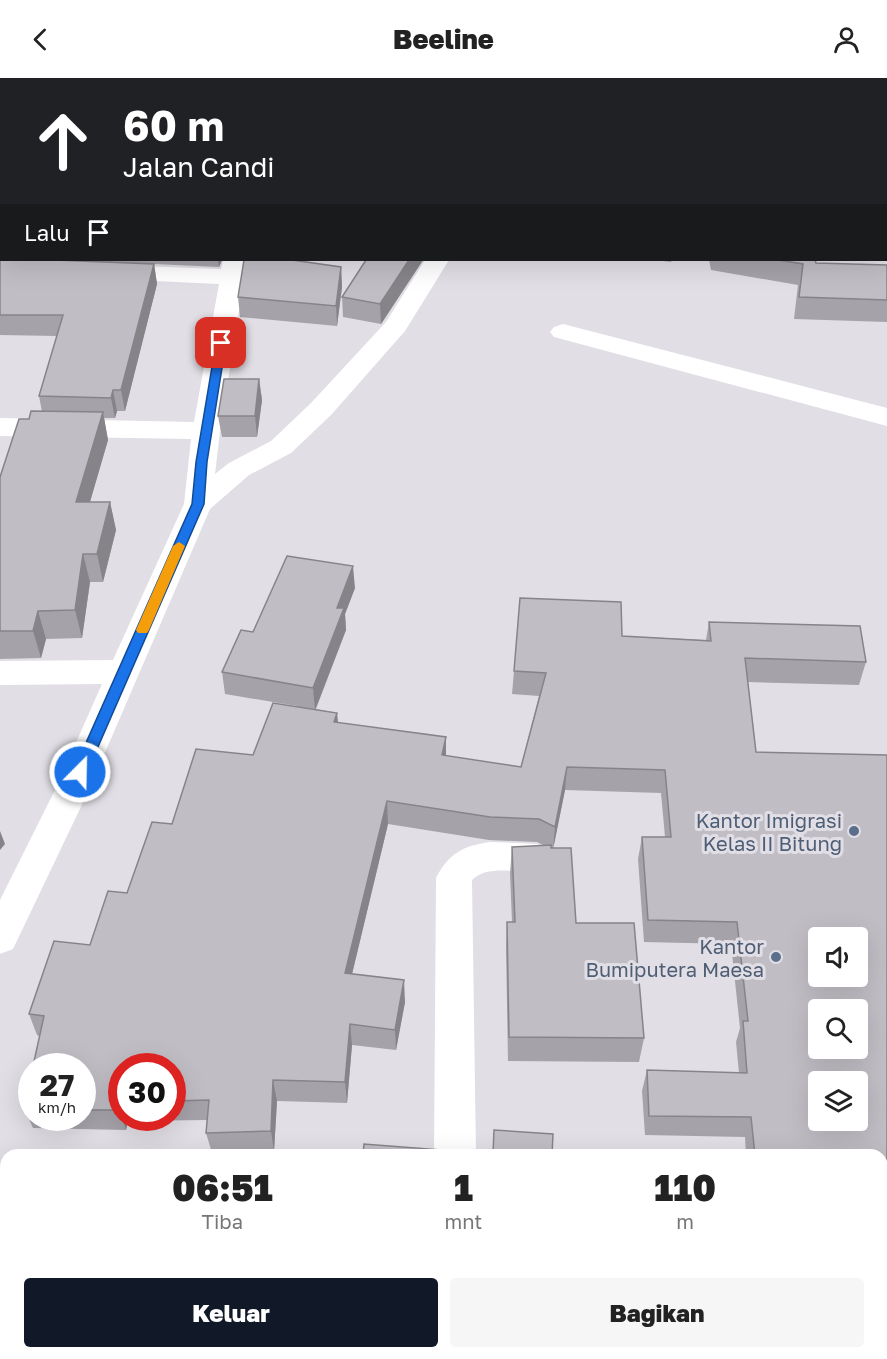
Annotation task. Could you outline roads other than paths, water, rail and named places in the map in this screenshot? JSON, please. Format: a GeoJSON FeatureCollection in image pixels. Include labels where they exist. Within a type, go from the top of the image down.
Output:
{"type":"FeatureCollection","features":[{"type":"Feature","properties":{"kind":"street"},"geometry":{"type":"LineString","coordinates":[[198,504],[238,469],[281,447],[321,409],[396,326],[436,261]]}},
{"type":"Feature","properties":{"kind":"street"},"geometry":{"type":"LineString","coordinates":[[0,938],[71,792],[198,504],[206,431],[234,268],[93,271]]}},
{"type":"Feature","properties":{"kind":"street"},"geometry":{"type":"LineString","coordinates":[[563,332],[887,417]]}},
{"type":"Feature","properties":{"kind":"street"},"geometry":{"type":"LineString","coordinates":[[0,427],[206,431]]}},
{"type":"Feature","properties":{"kind":"street"},"geometry":{"type":"LineString","coordinates":[[0,673],[123,672]]}},
{"type":"Feature","properties":{"kind":"street"},"geometry":{"type":"LineString","coordinates":[[455,1149],[454,878],[463,864],[475,858],[537,859]]}},
{"type":"Feature","properties":{"kind":"place","name":"Kantor Imigrasi Kelas II Bitung"},"geometry":{"type":"Point","coordinates":[854,831]}},
{"type":"Feature","properties":{"kind":"place","name":"Kantor Bumiputera Maesa"},"geometry":{"type":"Point","coordinates":[776,957]}}]}
